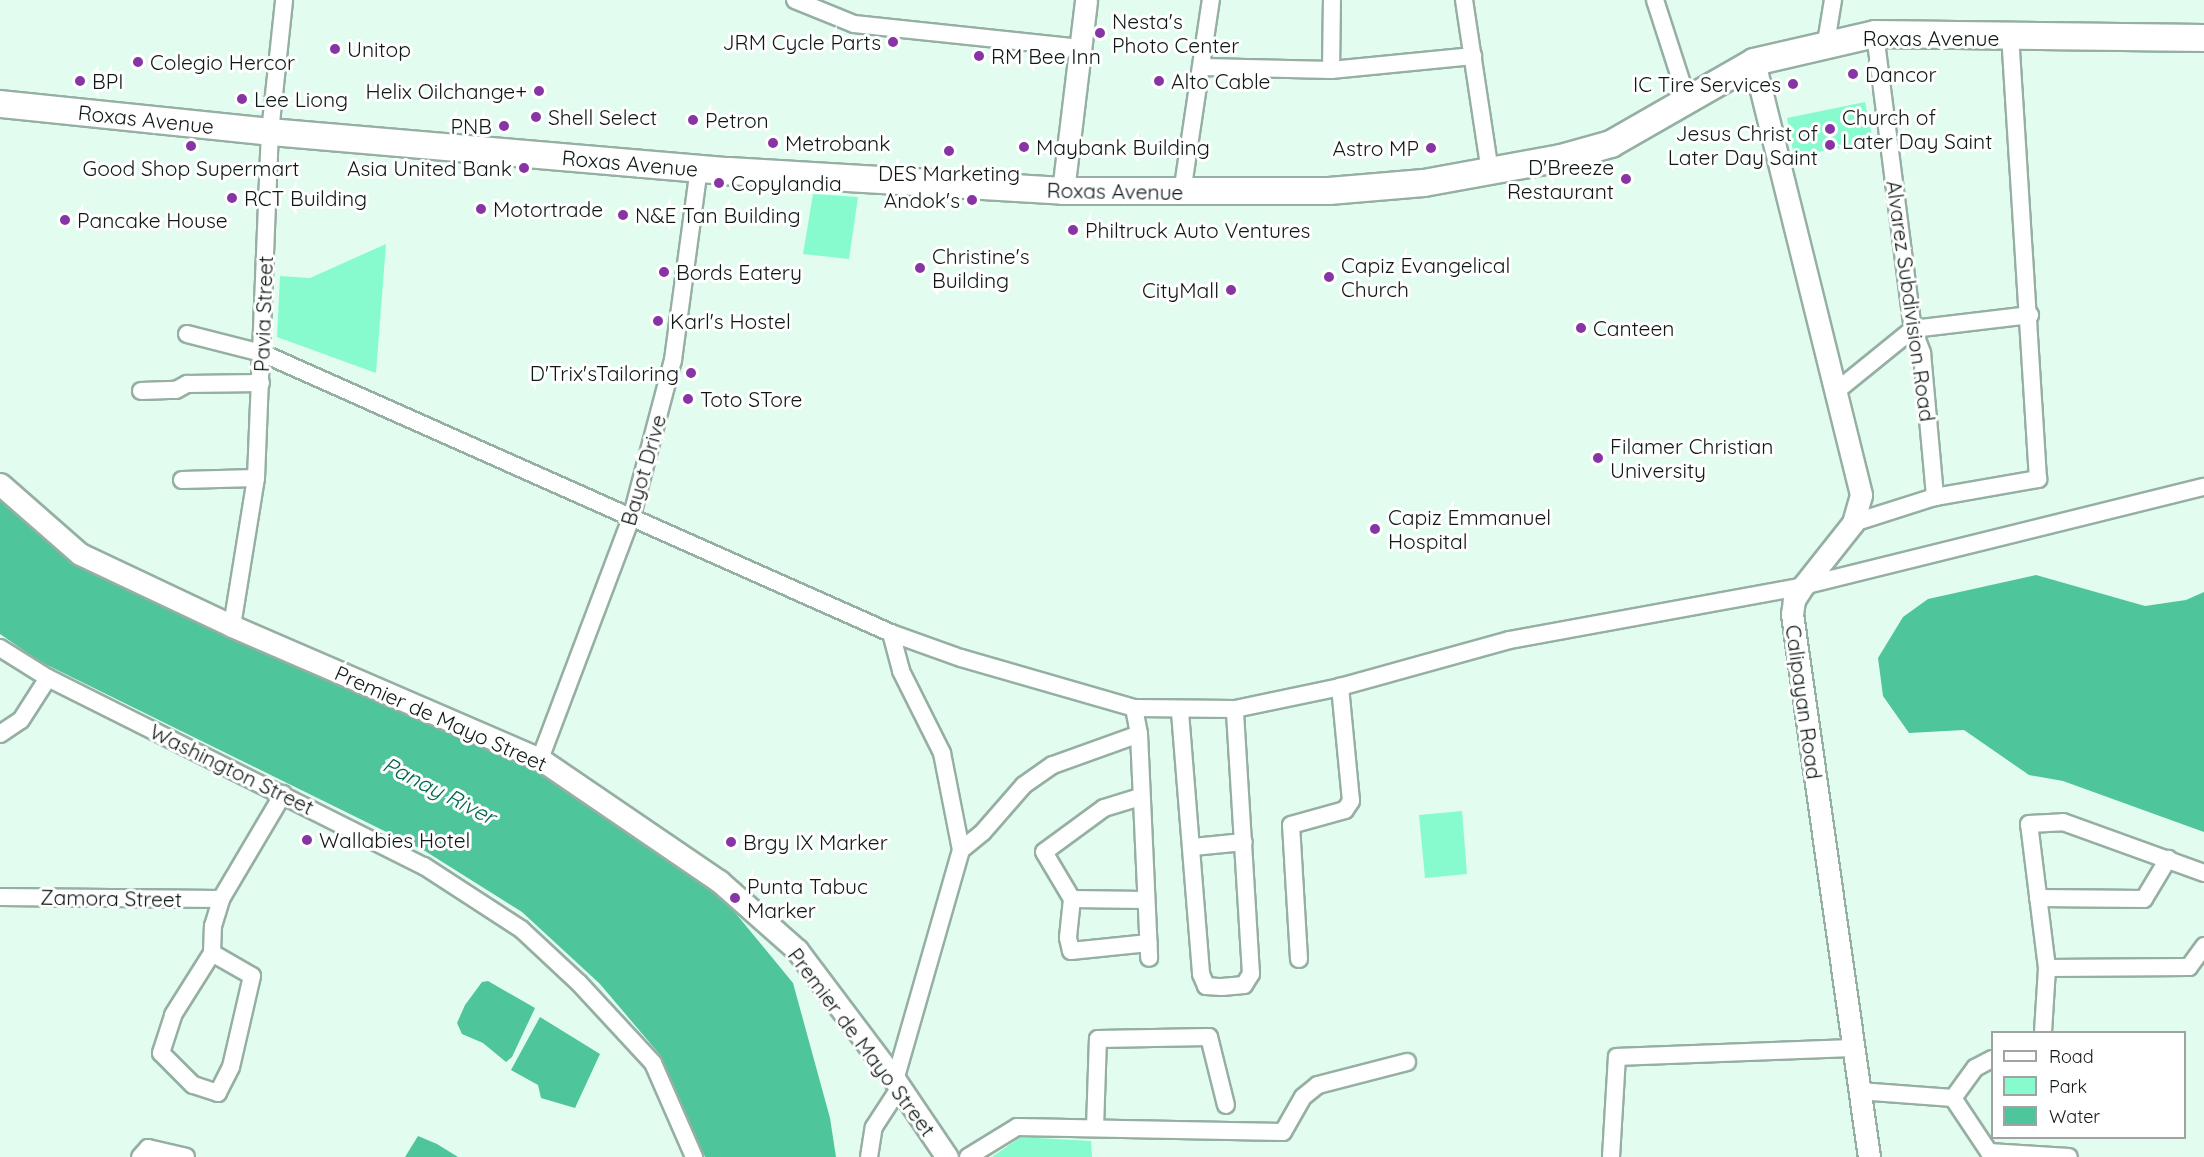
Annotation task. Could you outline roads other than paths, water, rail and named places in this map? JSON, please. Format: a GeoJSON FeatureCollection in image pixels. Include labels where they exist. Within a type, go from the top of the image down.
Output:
{"type":"FeatureCollection","features":[{"type":"Feature","properties":{"kind":"highway","name":"Roxas Avenue"},"geometry":{"type":"LineString","coordinates":[[0,104],[270,132],[699,168],[1063,191],[1182,193],[1329,191],[1424,183],[1561,158],[1611,144],[1688,102],[1754,62],[1826,43],[1875,34],[2010,38],[2204,38]]}},
{"type":"Feature","properties":{"kind":"main road"},"geometry":{"type":"LineString","coordinates":[[1063,191],[1086,0]]}},
{"type":"Feature","properties":{"kind":"main road","name":"Calipayan Road"},"geometry":{"type":"LineString","coordinates":[[1754,62],[1861,495],[1853,523],[1803,586],[1794,600],[1792,614],[1851,1048],[1869,1157]]}},
{"type":"Feature","properties":{"kind":"main road","name":"Premier de Mayo Street"},"geometry":{"type":"LineString","coordinates":[[0,484],[80,554],[232,626],[540,759],[719,881],[797,950],[898,1084],[947,1157]]}},
{"type":"Feature","properties":{"kind":"street","name":"Pavia Street"},"geometry":{"type":"LineString","coordinates":[[232,626],[256,478],[270,132],[284,0]]}},
{"type":"Feature","properties":{"kind":"street"},"geometry":{"type":"LineString","coordinates":[[795,0],[854,24],[1081,48]]}},
{"type":"Feature","properties":{"kind":"street"},"geometry":{"type":"LineString","coordinates":[[1182,193],[1204,67],[1211,0]]}},
{"type":"Feature","properties":{"kind":"street"},"geometry":{"type":"LineString","coordinates":[[1331,70],[1332,0]]}},
{"type":"Feature","properties":{"kind":"street"},"geometry":{"type":"LineString","coordinates":[[1464,0],[1490,171]]}},
{"type":"Feature","properties":{"kind":"street"},"geometry":{"type":"LineString","coordinates":[[1655,0],[1688,102]]}},
{"type":"Feature","properties":{"kind":"street"},"geometry":{"type":"LineString","coordinates":[[1826,43],[1833,0]]}},
{"type":"Feature","properties":{"kind":"street","name":"Alvarez Subdivision Road"},"geometry":{"type":"LineString","coordinates":[[1875,34],[1913,329],[1922,353],[1935,496]]}},
{"type":"Feature","properties":{"kind":"street"},"geometry":{"type":"LineString","coordinates":[[1853,523],[1935,496],[2038,479],[2030,315],[2010,38]]}},
{"type":"Feature","properties":{"kind":"street"},"geometry":{"type":"LineString","coordinates":[[1204,67],[1331,70],[1473,56]]}},
{"type":"Feature","properties":{"kind":"street","name":"Bayot Drive"},"geometry":{"type":"LineString","coordinates":[[540,759],[632,515],[673,360],[699,168]]}},
{"type":"Feature","properties":{"kind":"street"},"geometry":{"type":"LineString","coordinates":[[1834,393],[1913,329],[2030,315]]}},
{"type":"Feature","properties":{"kind":"street"},"geometry":{"type":"LineString","coordinates":[[187,334],[262,353],[632,515],[891,633],[962,658],[1134,708],[1180,712],[1235,710],[1340,687],[1510,640],[1803,586],[2204,487]]}},
{"type":"Feature","properties":{"kind":"street"},"geometry":{"type":"LineString","coordinates":[[141,391],[176,390],[187,384],[261,383]]}},
{"type":"Feature","properties":{"kind":"street"},"geometry":{"type":"LineString","coordinates":[[182,480],[256,478]]}},
{"type":"Feature","properties":{"kind":"street"},"geometry":{"type":"LineString","coordinates":[[869,1157],[874,1127],[898,1084],[961,850],[942,753],[905,681],[891,633]]}},
{"type":"Feature","properties":{"kind":"street","name":"Washington Street"},"geometry":{"type":"LineString","coordinates":[[0,648],[48,678],[424,866],[521,928],[579,983],[653,1063],[694,1157]]}},
{"type":"Feature","properties":{"kind":"street"},"geometry":{"type":"LineString","coordinates":[[0,734],[21,720],[48,678]]}},
{"type":"Feature","properties":{"kind":"street"},"geometry":{"type":"LineString","coordinates":[[1299,959],[1291,825],[1345,810],[1351,801],[1340,687]]}},
{"type":"Feature","properties":{"kind":"street"},"geometry":{"type":"LineString","coordinates":[[1134,708],[1139,734],[1140,797],[1149,950],[1071,951],[1068,938],[1072,899],[1044,852],[1104,808],[1140,797]]}},
{"type":"Feature","properties":{"kind":"street"},"geometry":{"type":"LineString","coordinates":[[1180,712],[1193,847],[1201,974],[1206,986],[1245,985],[1251,974],[1235,710]]}},
{"type":"Feature","properties":{"kind":"street"},"geometry":{"type":"LineString","coordinates":[[961,850],[983,832],[1024,784],[1053,765],[1139,734]]}},
{"type":"Feature","properties":{"kind":"street"},"geometry":{"type":"LineString","coordinates":[[212,953],[252,976],[231,1067],[218,1093],[193,1085],[161,1053],[172,1015],[212,953],[213,926],[221,899],[283,794]]}},
{"type":"Feature","properties":{"kind":"street"},"geometry":{"type":"LineString","coordinates":[[2043,1031],[2048,968],[2029,824],[2063,822],[2204,873]]}},
{"type":"Feature","properties":{"kind":"street"},"geometry":{"type":"LineString","coordinates":[[1193,847],[1244,842]]}},
{"type":"Feature","properties":{"kind":"street"},"geometry":{"type":"LineString","coordinates":[[2038,898],[2144,899],[2168,859]]}},
{"type":"Feature","properties":{"kind":"street","name":"Zamora Street"},"geometry":{"type":"LineString","coordinates":[[0,897],[221,899]]}},
{"type":"Feature","properties":{"kind":"street"},"geometry":{"type":"LineString","coordinates":[[1072,899],[1145,900]]}},
{"type":"Feature","properties":{"kind":"street"},"geometry":{"type":"LineString","coordinates":[[2048,968],[2189,967],[2204,946]]}},
{"type":"Feature","properties":{"kind":"street"},"geometry":{"type":"LineString","coordinates":[[1095,1128],[1098,1039],[1209,1037],[1226,1105]]}},
{"type":"Feature","properties":{"kind":"street"},"geometry":{"type":"LineString","coordinates":[[1611,1157],[1617,1056],[1851,1048]]}},
{"type":"Feature","properties":{"kind":"street"},"geometry":{"type":"LineString","coordinates":[[1953,1098],[1975,1068],[1991,1060]]}},
{"type":"Feature","properties":{"kind":"street"},"geometry":{"type":"LineString","coordinates":[[968,1157],[1017,1127],[1283,1132],[1303,1097],[1318,1085],[1407,1062]]}},
{"type":"Feature","properties":{"kind":"street"},"geometry":{"type":"LineString","coordinates":[[1859,1091],[1953,1098]]}},
{"type":"Feature","properties":{"kind":"street"},"geometry":{"type":"LineString","coordinates":[[1953,1098],[1989,1152],[2069,1157]]}},
{"type":"Feature","properties":{"kind":"street"},"geometry":{"type":"LineString","coordinates":[[140,1157],[148,1148],[186,1157]]}},
{"type":"Feature","properties":{"kind":"water","name":"Panay River"},"geometry":{"type":"Polygon","coordinates":[[[0,497],[65,553],[564,784],[714,887],[793,983],[830,1118],[836,1157],[705,1157],[661,1056],[600,984],[522,912],[425,851],[39,661],[0,634],[0,497]]]}},
{"type":"Feature","properties":{"kind":"water"},"geometry":{"type":"Polygon","coordinates":[[[2036,575],[2145,606],[2186,600],[2204,592],[2204,832],[2063,781],[2029,775],[1964,730],[1909,733],[1883,696],[1878,658],[1903,617],[1928,599],[2036,575]]]}},
{"type":"Feature","properties":{"kind":"water"},"geometry":{"type":"Polygon","coordinates":[[[488,981],[535,1008],[512,1057],[506,1062],[483,1043],[462,1034],[457,1023],[465,1005],[482,982],[488,981]]]}},
{"type":"Feature","properties":{"kind":"water"},"geometry":{"type":"Polygon","coordinates":[[[540,1017],[600,1054],[575,1108],[541,1098],[538,1085],[511,1070],[540,1017]]]}},
{"type":"Feature","properties":{"kind":"water"},"geometry":{"type":"Polygon","coordinates":[[[418,1136],[437,1144],[458,1157],[405,1157],[418,1136]]]}},
{"type":"Feature","properties":{"kind":"place","name":"Nesta's Photo Center"},"geometry":{"type":"Point","coordinates":[1100,33]}},
{"type":"Feature","properties":{"kind":"place","name":"JRM Cycle Parts"},"geometry":{"type":"Point","coordinates":[893,42]}},
{"type":"Feature","properties":{"kind":"place","name":"Unitop"},"geometry":{"type":"Point","coordinates":[335,49]}},
{"type":"Feature","properties":{"kind":"place","name":"RM Bee Inn"},"geometry":{"type":"Point","coordinates":[979,56]}},
{"type":"Feature","properties":{"kind":"place","name":"Colegio Hercor"},"geometry":{"type":"Point","coordinates":[138,62]}},
{"type":"Feature","properties":{"kind":"place","name":"Dancor"},"geometry":{"type":"Point","coordinates":[1853,74]}},
{"type":"Feature","properties":{"kind":"place","name":"BPI"},"geometry":{"type":"Point","coordinates":[80,81]}},
{"type":"Feature","properties":{"kind":"place","name":"Alto Cable"},"geometry":{"type":"Point","coordinates":[1159,81]}},
{"type":"Feature","properties":{"kind":"place","name":"IC Tire Services"},"geometry":{"type":"Point","coordinates":[1793,84]}},
{"type":"Feature","properties":{"kind":"place","name":"Helix Oilchange+"},"geometry":{"type":"Point","coordinates":[539,91]}},
{"type":"Feature","properties":{"kind":"place","name":"Lee Liong"},"geometry":{"type":"Point","coordinates":[242,99]}},
{"type":"Feature","properties":{"kind":"place","name":"Shell Select"},"geometry":{"type":"Point","coordinates":[536,117]}},
{"type":"Feature","properties":{"kind":"place","name":"Petron"},"geometry":{"type":"Point","coordinates":[693,120]}},
{"type":"Feature","properties":{"kind":"place","name":"PNB"},"geometry":{"type":"Point","coordinates":[504,126]}},
{"type":"Feature","properties":{"kind":"place","name":"Church of Later Day Saint"},"geometry":{"type":"Point","coordinates":[1830,129]}},
{"type":"Feature","properties":{"kind":"place","name":"Metrobank"},"geometry":{"type":"Point","coordinates":[773,143]}},
{"type":"Feature","properties":{"kind":"place","name":"Jesus Christ of Later Day Saint"},"geometry":{"type":"Point","coordinates":[1830,145]}},
{"type":"Feature","properties":{"kind":"place","name":"Good Shop Supermart"},"geometry":{"type":"Point","coordinates":[191,146]}},
{"type":"Feature","properties":{"kind":"place","name":"Maybank Building"},"geometry":{"type":"Point","coordinates":[1024,147]}},
{"type":"Feature","properties":{"kind":"place","name":"Astro MP"},"geometry":{"type":"Point","coordinates":[1431,148]}},
{"type":"Feature","properties":{"kind":"place","name":"DES Marketing"},"geometry":{"type":"Point","coordinates":[949,151]}},
{"type":"Feature","properties":{"kind":"place","name":"Asia United Bank"},"geometry":{"type":"Point","coordinates":[524,168]}},
{"type":"Feature","properties":{"kind":"place","name":"D'Breeze Restaurant"},"geometry":{"type":"Point","coordinates":[1626,179]}},
{"type":"Feature","properties":{"kind":"place","name":"Copylandia"},"geometry":{"type":"Point","coordinates":[719,183]}},
{"type":"Feature","properties":{"kind":"place","name":"RCT Building"},"geometry":{"type":"Point","coordinates":[232,198]}},
{"type":"Feature","properties":{"kind":"place","name":"Andok's"},"geometry":{"type":"Point","coordinates":[972,200]}},
{"type":"Feature","properties":{"kind":"place","name":"Motortrade"},"geometry":{"type":"Point","coordinates":[481,209]}},
{"type":"Feature","properties":{"kind":"place","name":"N&E Tan Building"},"geometry":{"type":"Point","coordinates":[623,215]}},
{"type":"Feature","properties":{"kind":"place","name":"Pancake House"},"geometry":{"type":"Point","coordinates":[65,220]}},
{"type":"Feature","properties":{"kind":"place","name":"Philtruck Auto Ventures"},"geometry":{"type":"Point","coordinates":[1073,230]}},
{"type":"Feature","properties":{"kind":"place","name":"Christine's Building"},"geometry":{"type":"Point","coordinates":[920,268]}},
{"type":"Feature","properties":{"kind":"place","name":"Bords Eatery"},"geometry":{"type":"Point","coordinates":[664,272]}},
{"type":"Feature","properties":{"kind":"place","name":"Capiz Evangelical Church"},"geometry":{"type":"Point","coordinates":[1329,277]}},
{"type":"Feature","properties":{"kind":"place","name":"CityMall"},"geometry":{"type":"Point","coordinates":[1231,290]}},
{"type":"Feature","properties":{"kind":"place","name":"Karl's Hostel"},"geometry":{"type":"Point","coordinates":[658,321]}},
{"type":"Feature","properties":{"kind":"place","name":"Canteen"},"geometry":{"type":"Point","coordinates":[1581,328]}},
{"type":"Feature","properties":{"kind":"place","name":"D'Trix'sTailoring"},"geometry":{"type":"Point","coordinates":[691,373]}},
{"type":"Feature","properties":{"kind":"place","name":"Toto STore"},"geometry":{"type":"Point","coordinates":[688,399]}},
{"type":"Feature","properties":{"kind":"place","name":"Filamer Christian University"},"geometry":{"type":"Point","coordinates":[1598,458]}},
{"type":"Feature","properties":{"kind":"place","name":"Capiz Emmanuel Hospital"},"geometry":{"type":"Point","coordinates":[1375,529]}},
{"type":"Feature","properties":{"kind":"place","name":"Wallabies Hotel"},"geometry":{"type":"Point","coordinates":[307,840]}},
{"type":"Feature","properties":{"kind":"place","name":"Brgy IX Marker"},"geometry":{"type":"Point","coordinates":[731,842]}},
{"type":"Feature","properties":{"kind":"place","name":"Punta Tabuc Marker"},"geometry":{"type":"Point","coordinates":[735,898]}}]}
